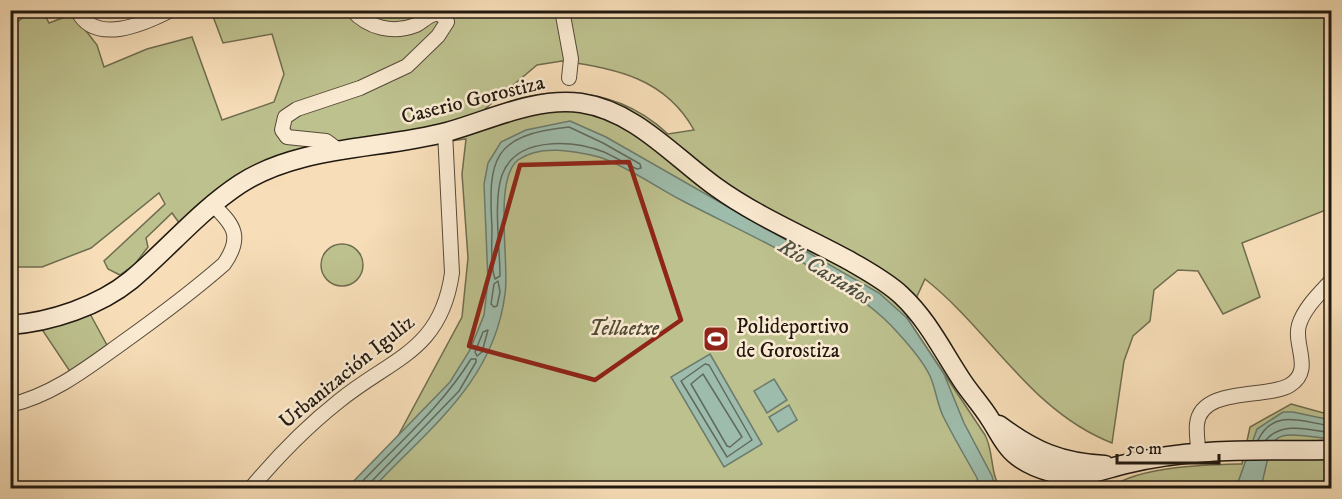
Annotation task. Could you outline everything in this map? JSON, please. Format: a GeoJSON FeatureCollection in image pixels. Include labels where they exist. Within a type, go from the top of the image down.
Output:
{"type":"FeatureCollection","features":[{"type":"Feature","properties":{"kind":"street"},"geometry":{"type":"LineString","coordinates":[[77,10],[89,25],[100,30],[115,30],[151,21],[171,10]]}},
{"type":"Feature","properties":{"kind":"street"},"geometry":{"type":"LineString","coordinates":[[341,152],[326,141],[287,137],[282,130],[285,117],[297,110],[387,77],[407,66],[438,36],[447,22],[444,16],[438,14],[399,29],[381,28],[363,21],[352,10]]}},
{"type":"Feature","properties":{"kind":"street"},"geometry":{"type":"LineString","coordinates":[[562,10],[571,59],[569,78]]}},
{"type":"Feature","properties":{"kind":"street","name":"Caserio Gorostiza"},"geometry":{"type":"LineString","coordinates":[[10,325],[29,324],[92,304],[128,282],[213,205],[264,170],[293,160],[445,132],[529,106],[560,102],[595,106],[647,132],[719,190],[874,274],[899,293],[930,327],[962,380],[993,424],[1010,460],[1065,475],[1090,475],[1119,466]]}},
{"type":"Feature","properties":{"kind":"street","name":"Urbanización Iguliz"},"geometry":{"type":"LineString","coordinates":[[251,489],[273,462],[322,414],[412,351],[433,329],[449,294],[452,273],[445,132]]}},
{"type":"Feature","properties":{"kind":"street"},"geometry":{"type":"LineString","coordinates":[[10,405],[30,400],[56,388],[157,318],[224,264],[230,254],[235,233],[232,225],[213,205]]}},
{"type":"Feature","properties":{"kind":"street"},"geometry":{"type":"LineString","coordinates":[[1198,452],[1197,424],[1200,415],[1209,405],[1230,397],[1283,387],[1297,378],[1301,372],[1302,362],[1298,327],[1303,316],[1332,280]]}},
{"type":"Feature","properties":{"kind":"street","name":"Caserio Gorostiza"},"geometry":{"type":"LineString","coordinates":[[993,424],[1039,452],[1098,465],[1119,466]]}},
{"type":"Feature","properties":{"kind":"street"},"geometry":{"type":"LineString","coordinates":[[1119,466],[1198,452],[1332,450]]}},
{"type":"Feature","properties":{"kind":"street"},"geometry":{"type":"LineString","coordinates":[[1010,460],[1029,454],[1069,466],[1098,465]]}},
{"type":"Feature","properties":{"kind":"highlighted area"},"geometry":{"type":"Polygon","coordinates":[[[629,162],[681,320],[595,380],[469,346],[520,165],[629,162]]]}},
{"type":"Feature","properties":{"kind":"green space","name":"Tellaetxe"},"geometry":{"type":"Polygon","coordinates":[[[211,11],[1331,11],[1331,208],[1242,243],[1260,297],[1223,314],[1198,271],[1178,270],[1154,290],[1150,321],[1133,336],[1124,361],[1112,443],[1083,429],[1034,391],[971,322],[925,279],[907,318],[985,435],[990,448],[995,477],[1001,488],[370,488],[462,317],[468,258],[462,174],[466,139],[351,156],[268,179],[235,195],[187,234],[172,213],[146,238],[148,247],[135,264],[120,275],[108,269],[104,261],[165,204],[159,193],[91,248],[42,267],[11,267],[11,28],[22,18],[44,13],[49,23],[73,14],[97,45],[104,67],[147,49],[192,37],[222,120],[274,102],[284,74],[272,34],[223,43],[211,11]],[[562,61],[537,65],[485,109],[521,98],[561,93],[581,94],[618,102],[635,110],[668,134],[694,130],[683,113],[669,99],[638,79],[620,72],[562,61]]]}},
{"type":"Feature","properties":{"kind":"green space"},"geometry":{"type":"Polygon","coordinates":[[[342,244],[350,245],[357,250],[362,257],[362,273],[357,280],[350,285],[342,286],[334,285],[327,280],[322,273],[321,265],[322,257],[327,250],[334,245],[342,244]]]}},
{"type":"Feature","properties":{"kind":"green space"},"geometry":{"type":"Polygon","coordinates":[[[89,312],[108,347],[71,373],[41,328],[89,312]]]}},
{"type":"Feature","properties":{"kind":"green space"},"geometry":{"type":"Polygon","coordinates":[[[1291,404],[1331,415],[1331,488],[1111,487],[1124,480],[1156,471],[1192,466],[1242,464],[1250,427],[1291,404]]]}},
{"type":"Feature","properties":{"kind":"water","name":"Río Castaños"},"geometry":{"type":"Polygon","coordinates":[[[570,121],[606,137],[879,293],[907,318],[944,374],[964,423],[992,476],[995,488],[980,488],[977,478],[942,413],[932,381],[920,359],[878,313],[853,294],[796,259],[681,200],[619,165],[599,157],[547,150],[527,155],[518,160],[510,170],[504,203],[505,294],[498,325],[488,353],[456,402],[373,488],[347,488],[450,382],[470,350],[484,315],[488,281],[484,184],[488,163],[501,142],[526,130],[570,121]]]}},
{"type":"Feature","properties":{"kind":"water"},"geometry":{"type":"Polygon","coordinates":[[[710,354],[762,444],[724,467],[671,377],[710,354]]]}},
{"type":"Feature","properties":{"kind":"water"},"geometry":{"type":"Polygon","coordinates":[[[774,379],[787,400],[767,413],[754,391],[774,379]]]}},
{"type":"Feature","properties":{"kind":"water"},"geometry":{"type":"Polygon","coordinates":[[[789,405],[797,420],[778,432],[769,417],[789,405]]]}},
{"type":"Feature","properties":{"kind":"water"},"geometry":{"type":"Polygon","coordinates":[[[1283,412],[1331,420],[1331,439],[1296,435],[1285,435],[1278,438],[1269,454],[1261,488],[1236,488],[1257,429],[1283,412]]]}},
{"type":"Feature","properties":{"kind":"place","name":"Polideportivo de Gorostiza"},"geometry":{"type":"Point","coordinates":[716,339]}}]}
